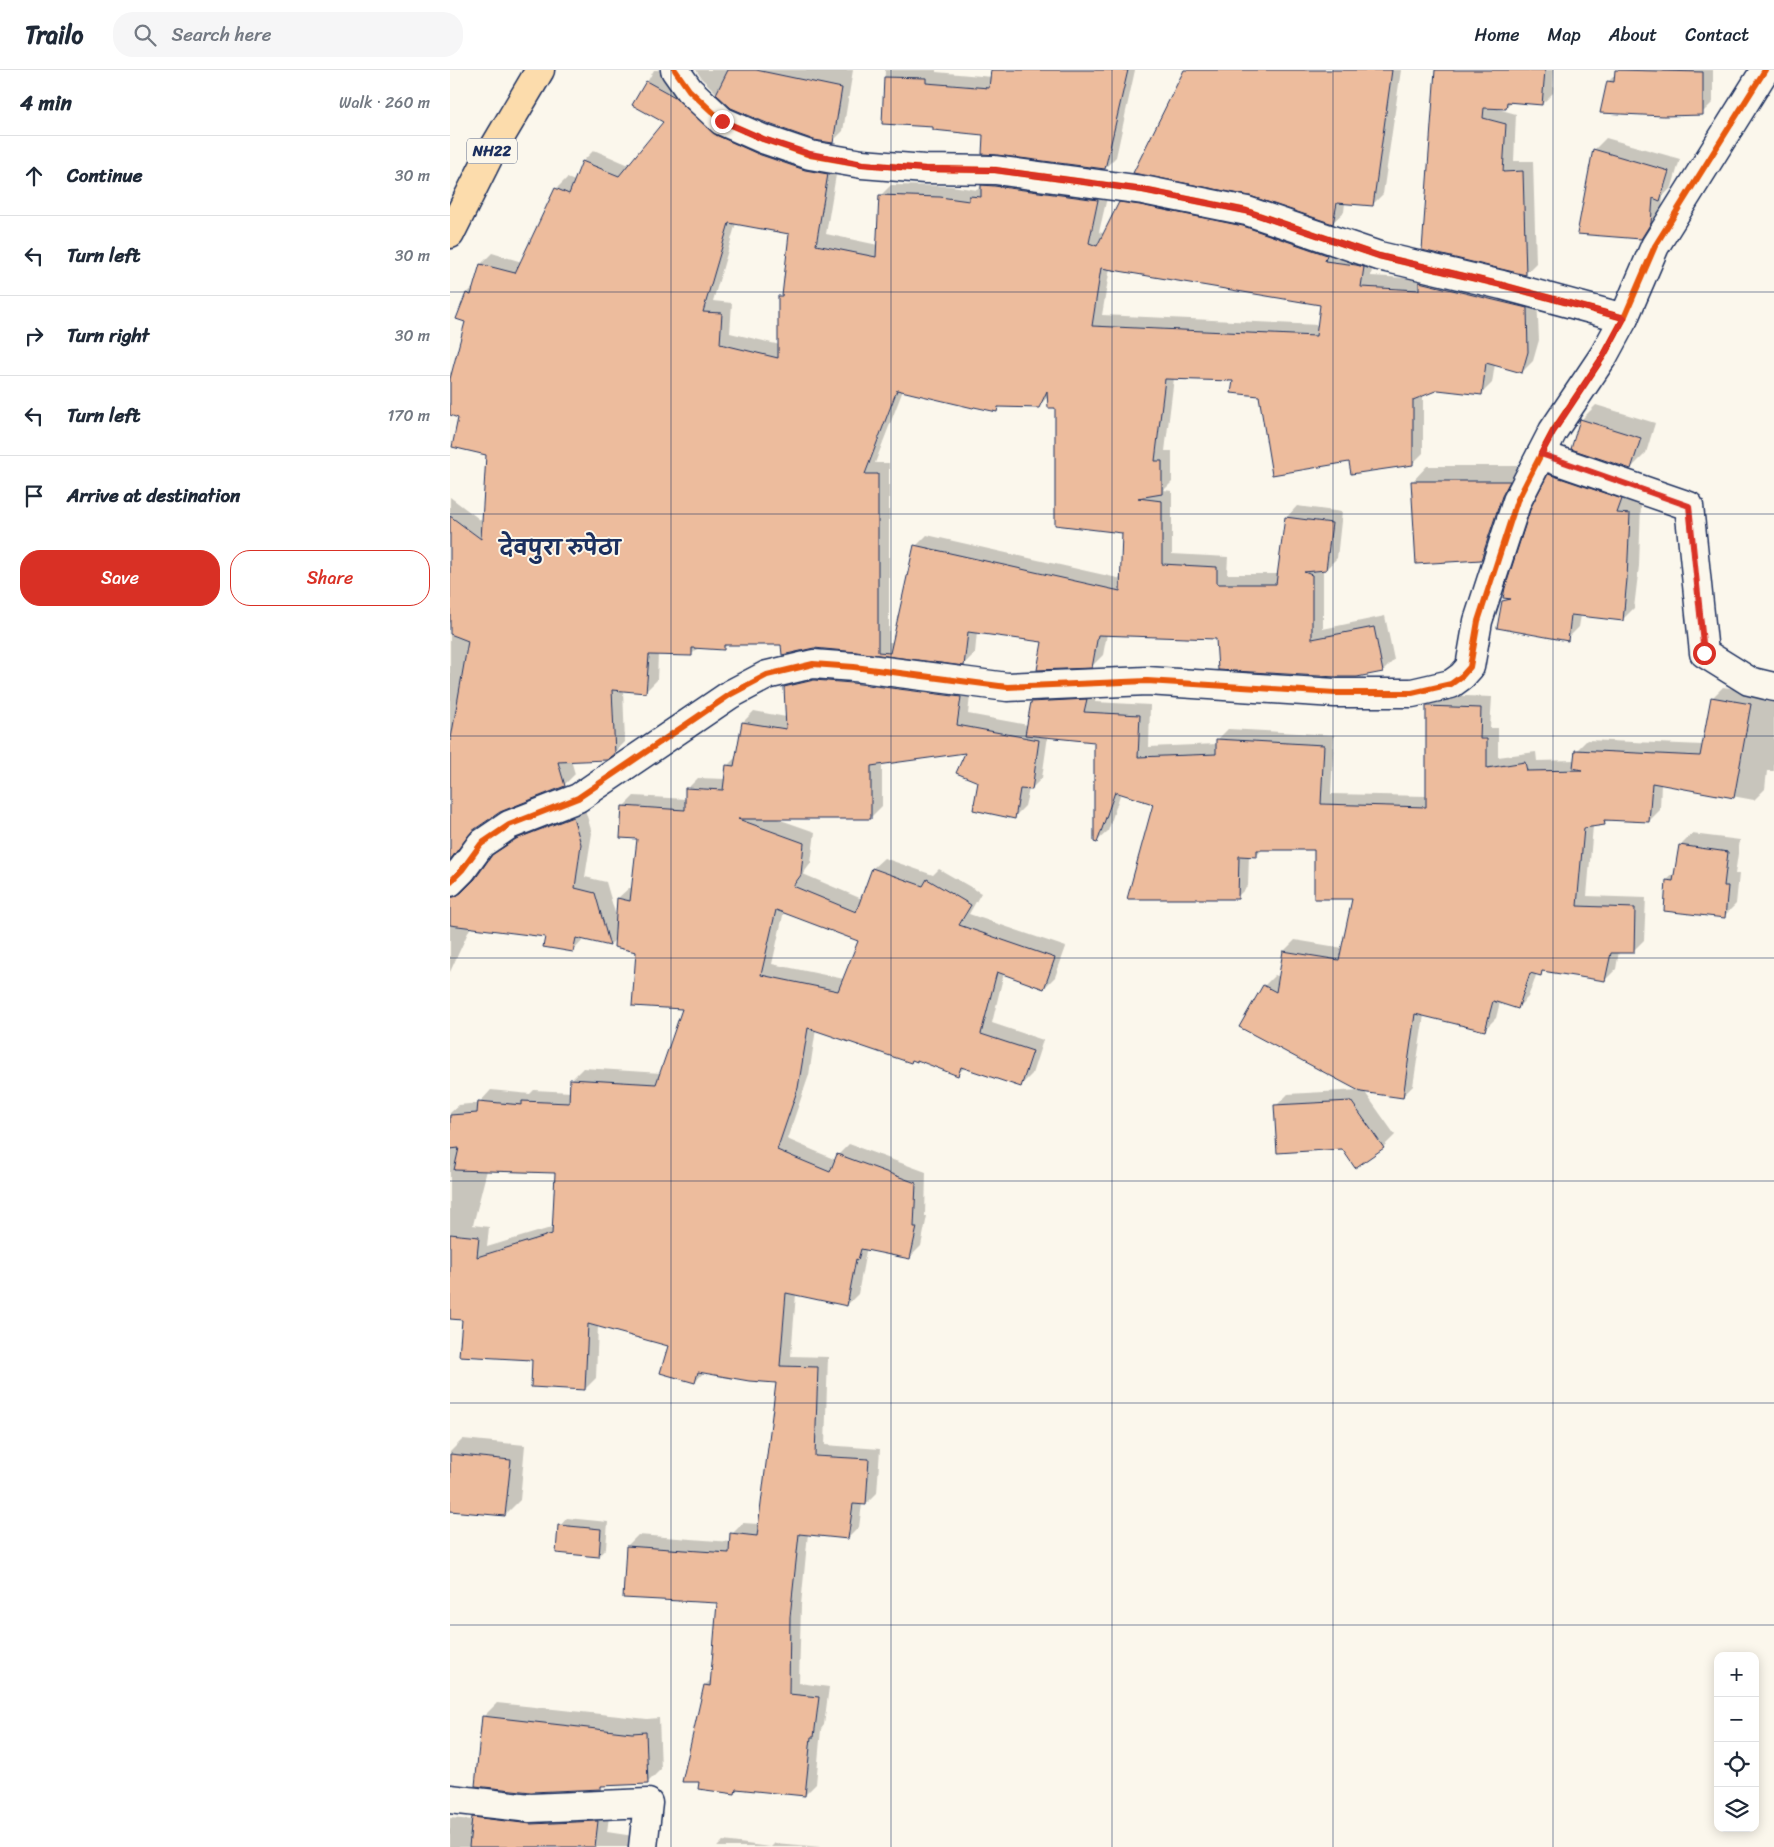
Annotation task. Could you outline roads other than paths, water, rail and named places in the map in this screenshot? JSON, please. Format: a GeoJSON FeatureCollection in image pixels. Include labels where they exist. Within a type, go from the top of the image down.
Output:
{"type":"FeatureCollection","features":[{"type":"Feature","properties":{"kind":"main road","name":"NH22"},"geometry":{"type":"LineString","coordinates":[[450,234],[488,158],[540,70]]}},
{"type":"Feature","properties":{"kind":"street"},"geometry":{"type":"LineString","coordinates":[[675,70],[689,90],[722,121],[763,139],[810,154],[862,164],[925,169],[995,170],[1143,190],[1246,211],[1379,256],[1502,285],[1624,318]]}},
{"type":"Feature","properties":{"kind":"street"},"geometry":{"type":"LineString","coordinates":[[450,882],[462,870],[481,844],[509,825],[578,798],[731,694],[768,674],[813,664],[854,667],[1007,687],[1147,681],[1335,693],[1412,693],[1451,684],[1470,667],[1478,621],[1517,501],[1541,454],[1553,432],[1604,355],[1624,318],[1655,246],[1765,70]]}},
{"type":"Feature","properties":{"kind":"street"},"geometry":{"type":"LineString","coordinates":[[1541,454],[1689,506],[1704,653],[1749,681],[1774,687]]}},
{"type":"Feature","properties":{"kind":"street"},"geometry":{"type":"LineString","coordinates":[[450,1799],[530,1808],[648,1803],[644,1847]]}},
{"type":"Feature","properties":{"kind":"district","name":"देवपुरा रुपेठा"},"geometry":{"type":"Point","coordinates":[560,548]}}]}
